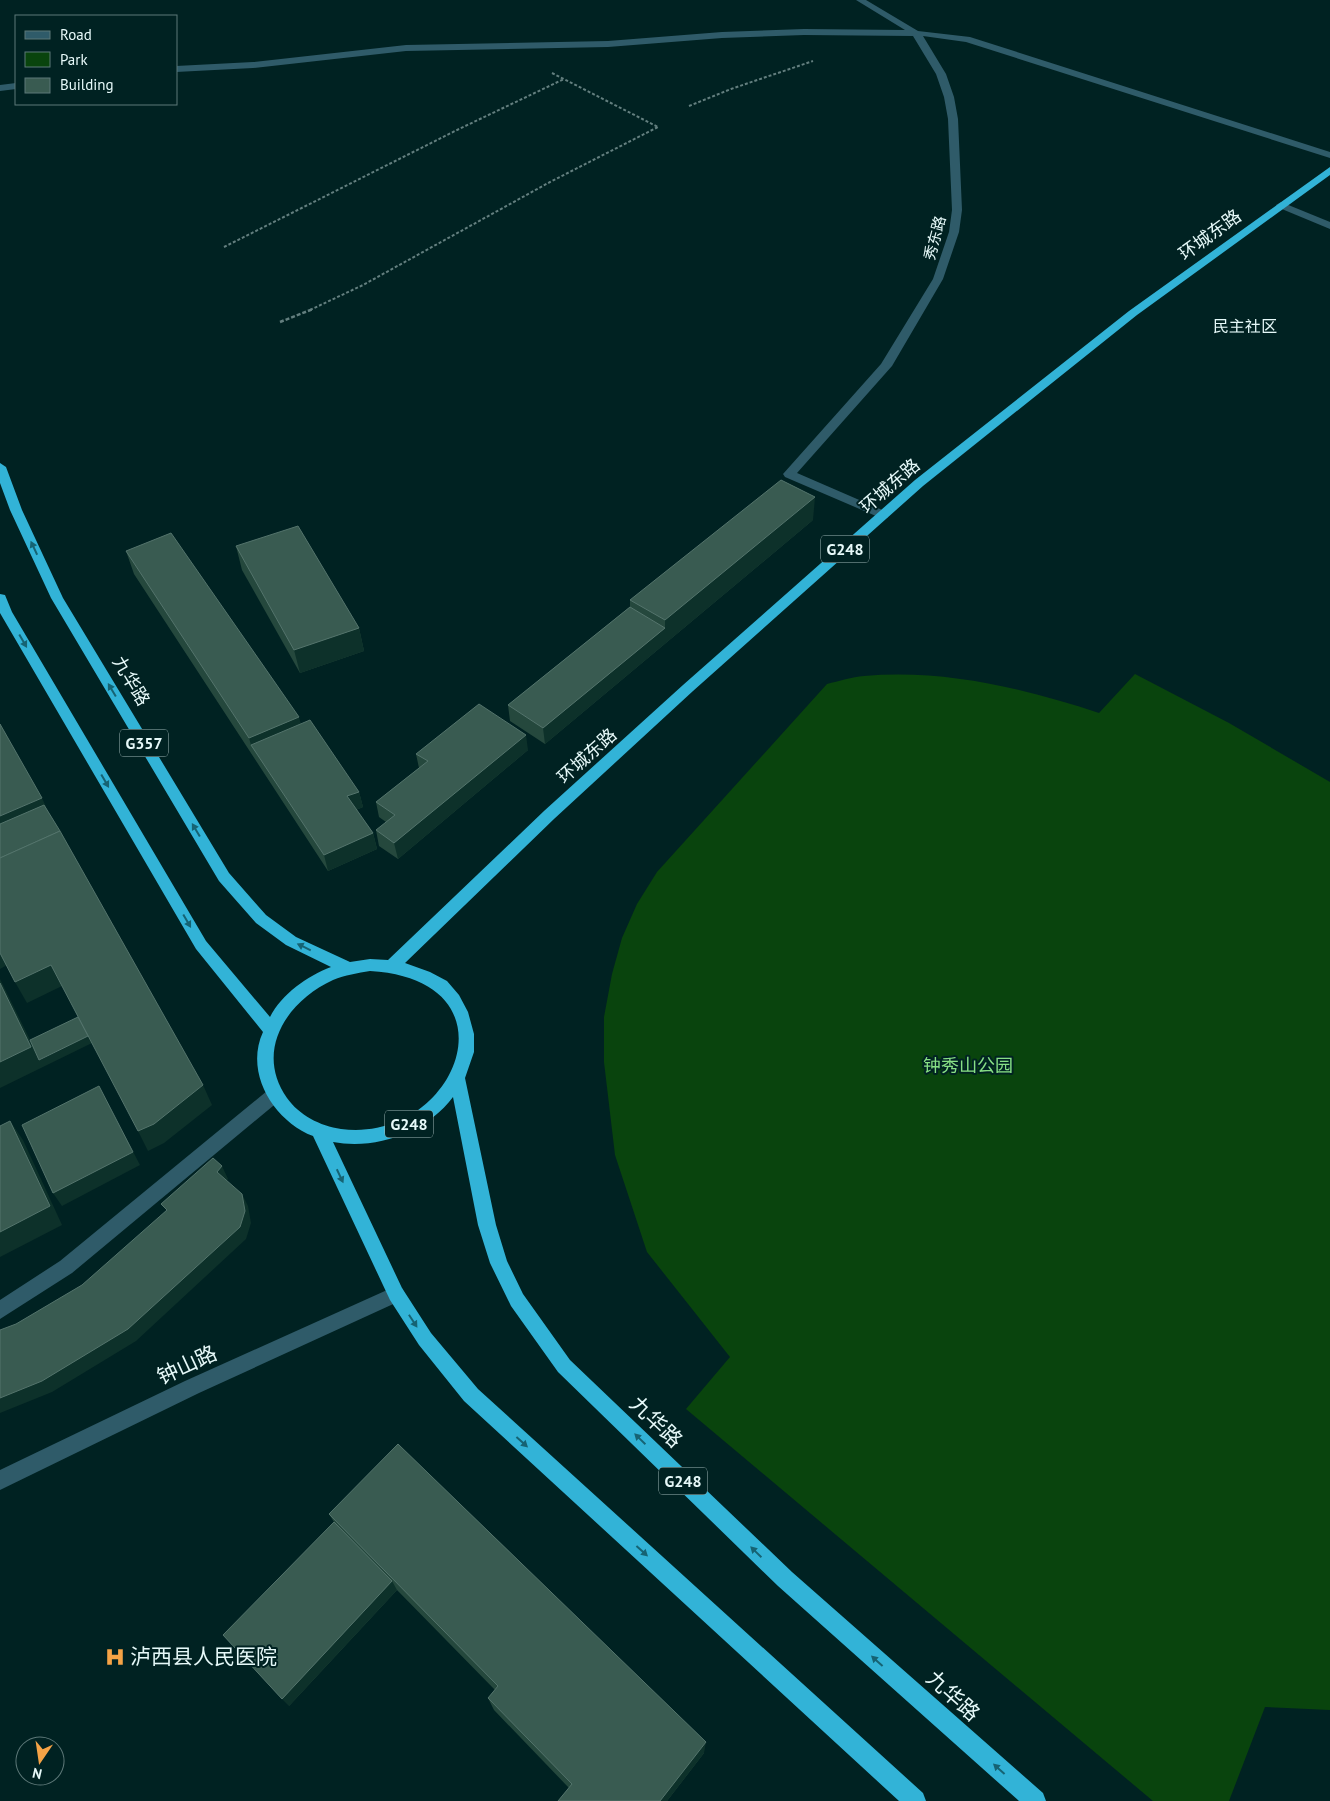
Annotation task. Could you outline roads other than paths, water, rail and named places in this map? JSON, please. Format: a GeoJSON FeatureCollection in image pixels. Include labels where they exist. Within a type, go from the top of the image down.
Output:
{"type":"FeatureCollection","features":[{"type":"Feature","properties":{"kind":"highway","name":"环城东路"},"geometry":{"type":"LineString","coordinates":[[392,966],[578,788],[919,483],[1133,313],[1330,170]]}},
{"type":"Feature","properties":{"kind":"highway","name":"九华路"},"geometry":{"type":"LineString","coordinates":[[0,467],[16,510],[56,598],[224,877],[261,919],[291,941],[348,968]]}},
{"type":"Feature","properties":{"kind":"highway","name":"G357"},"geometry":{"type":"LineString","coordinates":[[0,598],[6,612],[201,945],[270,1030]]}},
{"type":"Feature","properties":{"kind":"highway","name":"G248"},"geometry":{"type":"LineString","coordinates":[[370,965],[392,966],[418,973],[441,986],[458,1005],[466,1028],[467,1053],[458,1079],[441,1102],[428,1112],[414,1122],[384,1134],[351,1137],[320,1132],[293,1117],[274,1096],[266,1075],[264,1053],[270,1030],[283,1010],[300,992],[322,978],[348,968],[370,965]]}},
{"type":"Feature","properties":{"kind":"highway","name":"九华路"},"geometry":{"type":"LineString","coordinates":[[458,1079],[487,1225],[499,1263],[517,1300],[564,1366],[785,1580],[1035,1801]]}},
{"type":"Feature","properties":{"kind":"highway"},"geometry":{"type":"LineString","coordinates":[[320,1132],[396,1294],[426,1339],[471,1395],[915,1801]]}},
{"type":"Feature","properties":{"kind":"street","name":"秀东路"},"geometry":{"type":"LineString","coordinates":[[860,0],[916,33],[941,74],[949,96],[952,119],[957,210],[954,232],[948,255],[938,279],[886,366],[789,474],[883,515]]}},
{"type":"Feature","properties":{"kind":"street"},"geometry":{"type":"LineString","coordinates":[[178,68],[253,65],[406,48],[608,44],[722,35],[804,32],[916,33],[967,38],[1330,154]]}},
{"type":"Feature","properties":{"kind":"street"},"geometry":{"type":"LineString","coordinates":[[0,88],[15,86]]}},
{"type":"Feature","properties":{"kind":"street"},"geometry":{"type":"LineString","coordinates":[[1281,205],[1330,226]]}},
{"type":"Feature","properties":{"kind":"street"},"geometry":{"type":"LineString","coordinates":[[0,1310],[66,1267],[274,1096]]}},
{"type":"Feature","properties":{"kind":"street","name":"钟山路"},"geometry":{"type":"LineString","coordinates":[[0,1480],[192,1387],[396,1294]]}},
{"type":"Feature","properties":{"kind":"place","name":"泸西县人民医院"},"geometry":{"type":"Point","coordinates":[115,1657]}},
{"type":"Feature","properties":{"kind":"district","name":"民主社区"},"geometry":{"type":"Point","coordinates":[1245,326]}},
{"type":"Feature","properties":{"kind":"park label","name":"钟秀山公园"},"geometry":{"type":"Point","coordinates":[968,1066]}}]}
